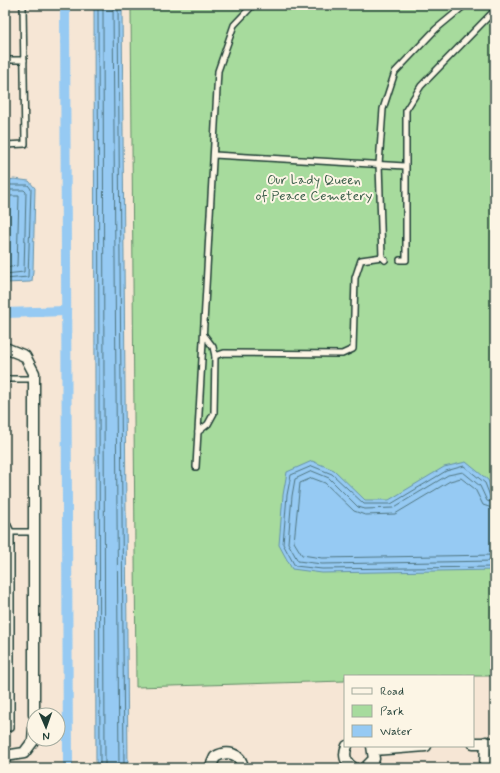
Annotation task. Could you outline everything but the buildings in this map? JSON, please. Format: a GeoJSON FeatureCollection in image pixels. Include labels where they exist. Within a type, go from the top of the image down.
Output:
{"type":"FeatureCollection","features":[{"type":"Feature","properties":{"kind":"street"},"geometry":{"type":"LineString","coordinates":[[5,348],[25,356],[34,373],[34,707]]}},
{"type":"Feature","properties":{"kind":"street"},"geometry":{"type":"LineString","coordinates":[[474,743],[491,743],[485,768]]}},
{"type":"Feature","properties":{"kind":"street"},"geometry":{"type":"LineString","coordinates":[[5,756],[24,752],[28,747]]}},
{"type":"Feature","properties":{"kind":"street"},"geometry":{"type":"LineString","coordinates":[[347,747],[344,754],[345,759],[347,763],[354,768]]}},
{"type":"Feature","properties":{"kind":"street"},"geometry":{"type":"LineString","coordinates":[[365,768],[374,759],[373,748],[400,747]]}},
{"type":"Feature","properties":{"kind":"street"},"geometry":{"type":"LineString","coordinates":[[210,768],[216,757],[226,753],[237,756],[243,768]]}},
{"type":"Feature","properties":{"kind":"lane"},"geometry":{"type":"LineString","coordinates":[[5,145],[25,144],[23,5]]}},
{"type":"Feature","properties":{"kind":"lane"},"geometry":{"type":"LineString","coordinates":[[196,467],[218,71],[234,25],[253,5]]}},
{"type":"Feature","properties":{"kind":"lane"},"geometry":{"type":"LineString","coordinates":[[215,356],[224,353],[342,354],[353,349],[355,278],[361,260],[384,258],[380,164],[383,109],[394,72],[436,29],[465,5]]}},
{"type":"Feature","properties":{"kind":"lane"},"geometry":{"type":"LineString","coordinates":[[400,260],[406,260],[406,110],[420,86],[492,13],[495,7]]}},
{"type":"Feature","properties":{"kind":"lane"},"geometry":{"type":"LineString","coordinates":[[5,60],[24,60]]}},
{"type":"Feature","properties":{"kind":"lane"},"geometry":{"type":"LineString","coordinates":[[214,155],[405,166]]}},
{"type":"Feature","properties":{"kind":"lane"},"geometry":{"type":"LineString","coordinates":[[198,432],[208,424],[214,412],[215,356],[213,347],[204,335]]}},
{"type":"Feature","properties":{"kind":"lane"},"geometry":{"type":"LineString","coordinates":[[5,379],[34,379]]}},
{"type":"Feature","properties":{"kind":"lane"},"geometry":{"type":"LineString","coordinates":[[5,520],[11,532],[11,728],[5,728]]}},
{"type":"Feature","properties":{"kind":"lane"},"geometry":{"type":"LineString","coordinates":[[11,532],[34,532]]}},
{"type":"Feature","properties":{"kind":"green space","name":"Our Lady Queen of Peace Cemetery"},"geometry":{"type":"Polygon","coordinates":[[[131,5],[495,5],[495,676],[344,675],[344,681],[136,687],[131,5]]]}},
{"type":"Feature","properties":{"kind":"water"},"geometry":{"type":"Polygon","coordinates":[[[94,5],[122,5],[128,768],[96,768],[94,5]]]}},
{"type":"Feature","properties":{"kind":"water"},"geometry":{"type":"Polygon","coordinates":[[[14,179],[29,181],[35,188],[33,271],[32,281],[30,282],[5,283],[5,181],[14,179]]]}},
{"type":"Feature","properties":{"kind":"water"},"geometry":{"type":"Polygon","coordinates":[[[312,461],[334,470],[365,500],[389,500],[444,467],[466,462],[488,480],[495,499],[495,570],[322,573],[292,569],[279,545],[283,495],[287,472],[312,461]]]}},
{"type":"Feature","properties":{"kind":"waterway"},"geometry":{"type":"LineString","coordinates":[[65,5],[68,768]]}},
{"type":"Feature","properties":{"kind":"waterway"},"geometry":{"type":"LineString","coordinates":[[5,313],[66,311]]}}]}
